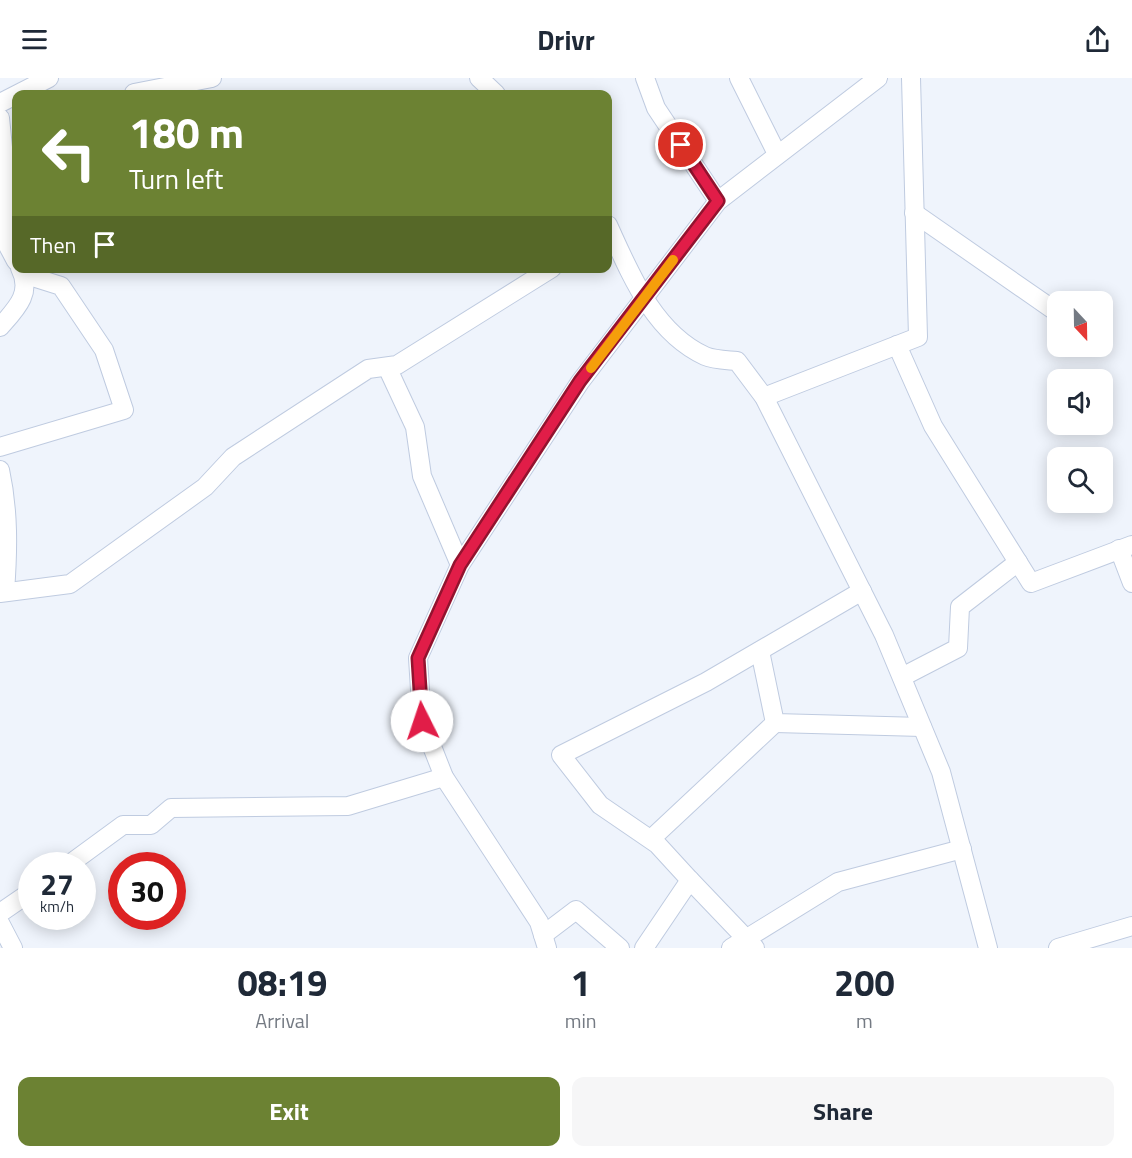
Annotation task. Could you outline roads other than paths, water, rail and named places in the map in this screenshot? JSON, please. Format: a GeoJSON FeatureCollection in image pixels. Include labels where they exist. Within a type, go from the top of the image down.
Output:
{"type":"FeatureCollection","features":[{"type":"Feature","properties":{"kind":"street"},"geometry":{"type":"LineString","coordinates":[[25,90],[49,78]]}},
{"type":"Feature","properties":{"kind":"street"},"geometry":{"type":"LineString","coordinates":[[150,90],[212,78]]}},
{"type":"Feature","properties":{"kind":"street"},"geometry":{"type":"LineString","coordinates":[[479,78],[492,90]]}},
{"type":"Feature","properties":{"kind":"street"},"geometry":{"type":"LineString","coordinates":[[645,78],[656,108],[718,201]]}},
{"type":"Feature","properties":{"kind":"street"},"geometry":{"type":"LineString","coordinates":[[739,78],[777,154]]}},
{"type":"Feature","properties":{"kind":"street"},"geometry":{"type":"LineString","coordinates":[[620,948],[576,910],[545,942],[539,922],[444,777],[422,721],[418,658],[460,565],[580,381],[718,201],[878,78]]}},
{"type":"Feature","properties":{"kind":"street"},"geometry":{"type":"LineString","coordinates":[[764,397],[918,337],[911,78]]}},
{"type":"Feature","properties":{"kind":"street"},"geometry":{"type":"LineString","coordinates":[[0,118],[7,187],[8,246],[12,253]]}},
{"type":"Feature","properties":{"kind":"street"},"geometry":{"type":"LineString","coordinates":[[914,213],[1047,305]]}},
{"type":"Feature","properties":{"kind":"street"},"geometry":{"type":"LineString","coordinates":[[612,236],[643,299],[680,340],[706,357],[737,361],[764,397],[862,591],[902,677],[941,772],[988,948]]}},
{"type":"Feature","properties":{"kind":"street"},"geometry":{"type":"LineString","coordinates":[[0,327],[21,303],[27,287],[22,273]]}},
{"type":"Feature","properties":{"kind":"street"},"geometry":{"type":"LineString","coordinates":[[0,447],[124,410],[104,350],[61,286],[31,273]]}},
{"type":"Feature","properties":{"kind":"street"},"geometry":{"type":"LineString","coordinates":[[0,470],[5,493],[8,546],[3,593],[70,584],[205,488],[233,457],[368,369],[397,365],[544,273]]}},
{"type":"Feature","properties":{"kind":"street"},"geometry":{"type":"LineString","coordinates":[[897,345],[933,426],[1031,583],[1126,547],[1132,583]]}},
{"type":"Feature","properties":{"kind":"street"},"geometry":{"type":"LineString","coordinates":[[387,367],[415,427],[422,476],[460,565]]}},
{"type":"Feature","properties":{"kind":"street"},"geometry":{"type":"LineString","coordinates":[[902,677],[958,648],[960,608],[1018,562]]}},
{"type":"Feature","properties":{"kind":"street"},"geometry":{"type":"LineString","coordinates":[[862,591],[706,682],[561,755],[600,805],[651,839],[690,880],[744,945],[838,882],[962,849]]}},
{"type":"Feature","properties":{"kind":"street"},"geometry":{"type":"LineString","coordinates":[[759,651],[775,723]]}},
{"type":"Feature","properties":{"kind":"street"},"geometry":{"type":"LineString","coordinates":[[651,839],[775,723],[922,727]]}},
{"type":"Feature","properties":{"kind":"street"},"geometry":{"type":"LineString","coordinates":[[86,852],[123,825],[152,825],[171,808],[348,806],[444,777]]}},
{"type":"Feature","properties":{"kind":"street"},"geometry":{"type":"LineString","coordinates":[[644,948],[690,880]]}},
{"type":"Feature","properties":{"kind":"street"},"geometry":{"type":"LineString","coordinates":[[0,913],[18,901]]}},
{"type":"Feature","properties":{"kind":"street"},"geometry":{"type":"LineString","coordinates":[[0,923],[13,948]]}},
{"type":"Feature","properties":{"kind":"street"},"geometry":{"type":"LineString","coordinates":[[1058,948],[1132,926]]}}]}
